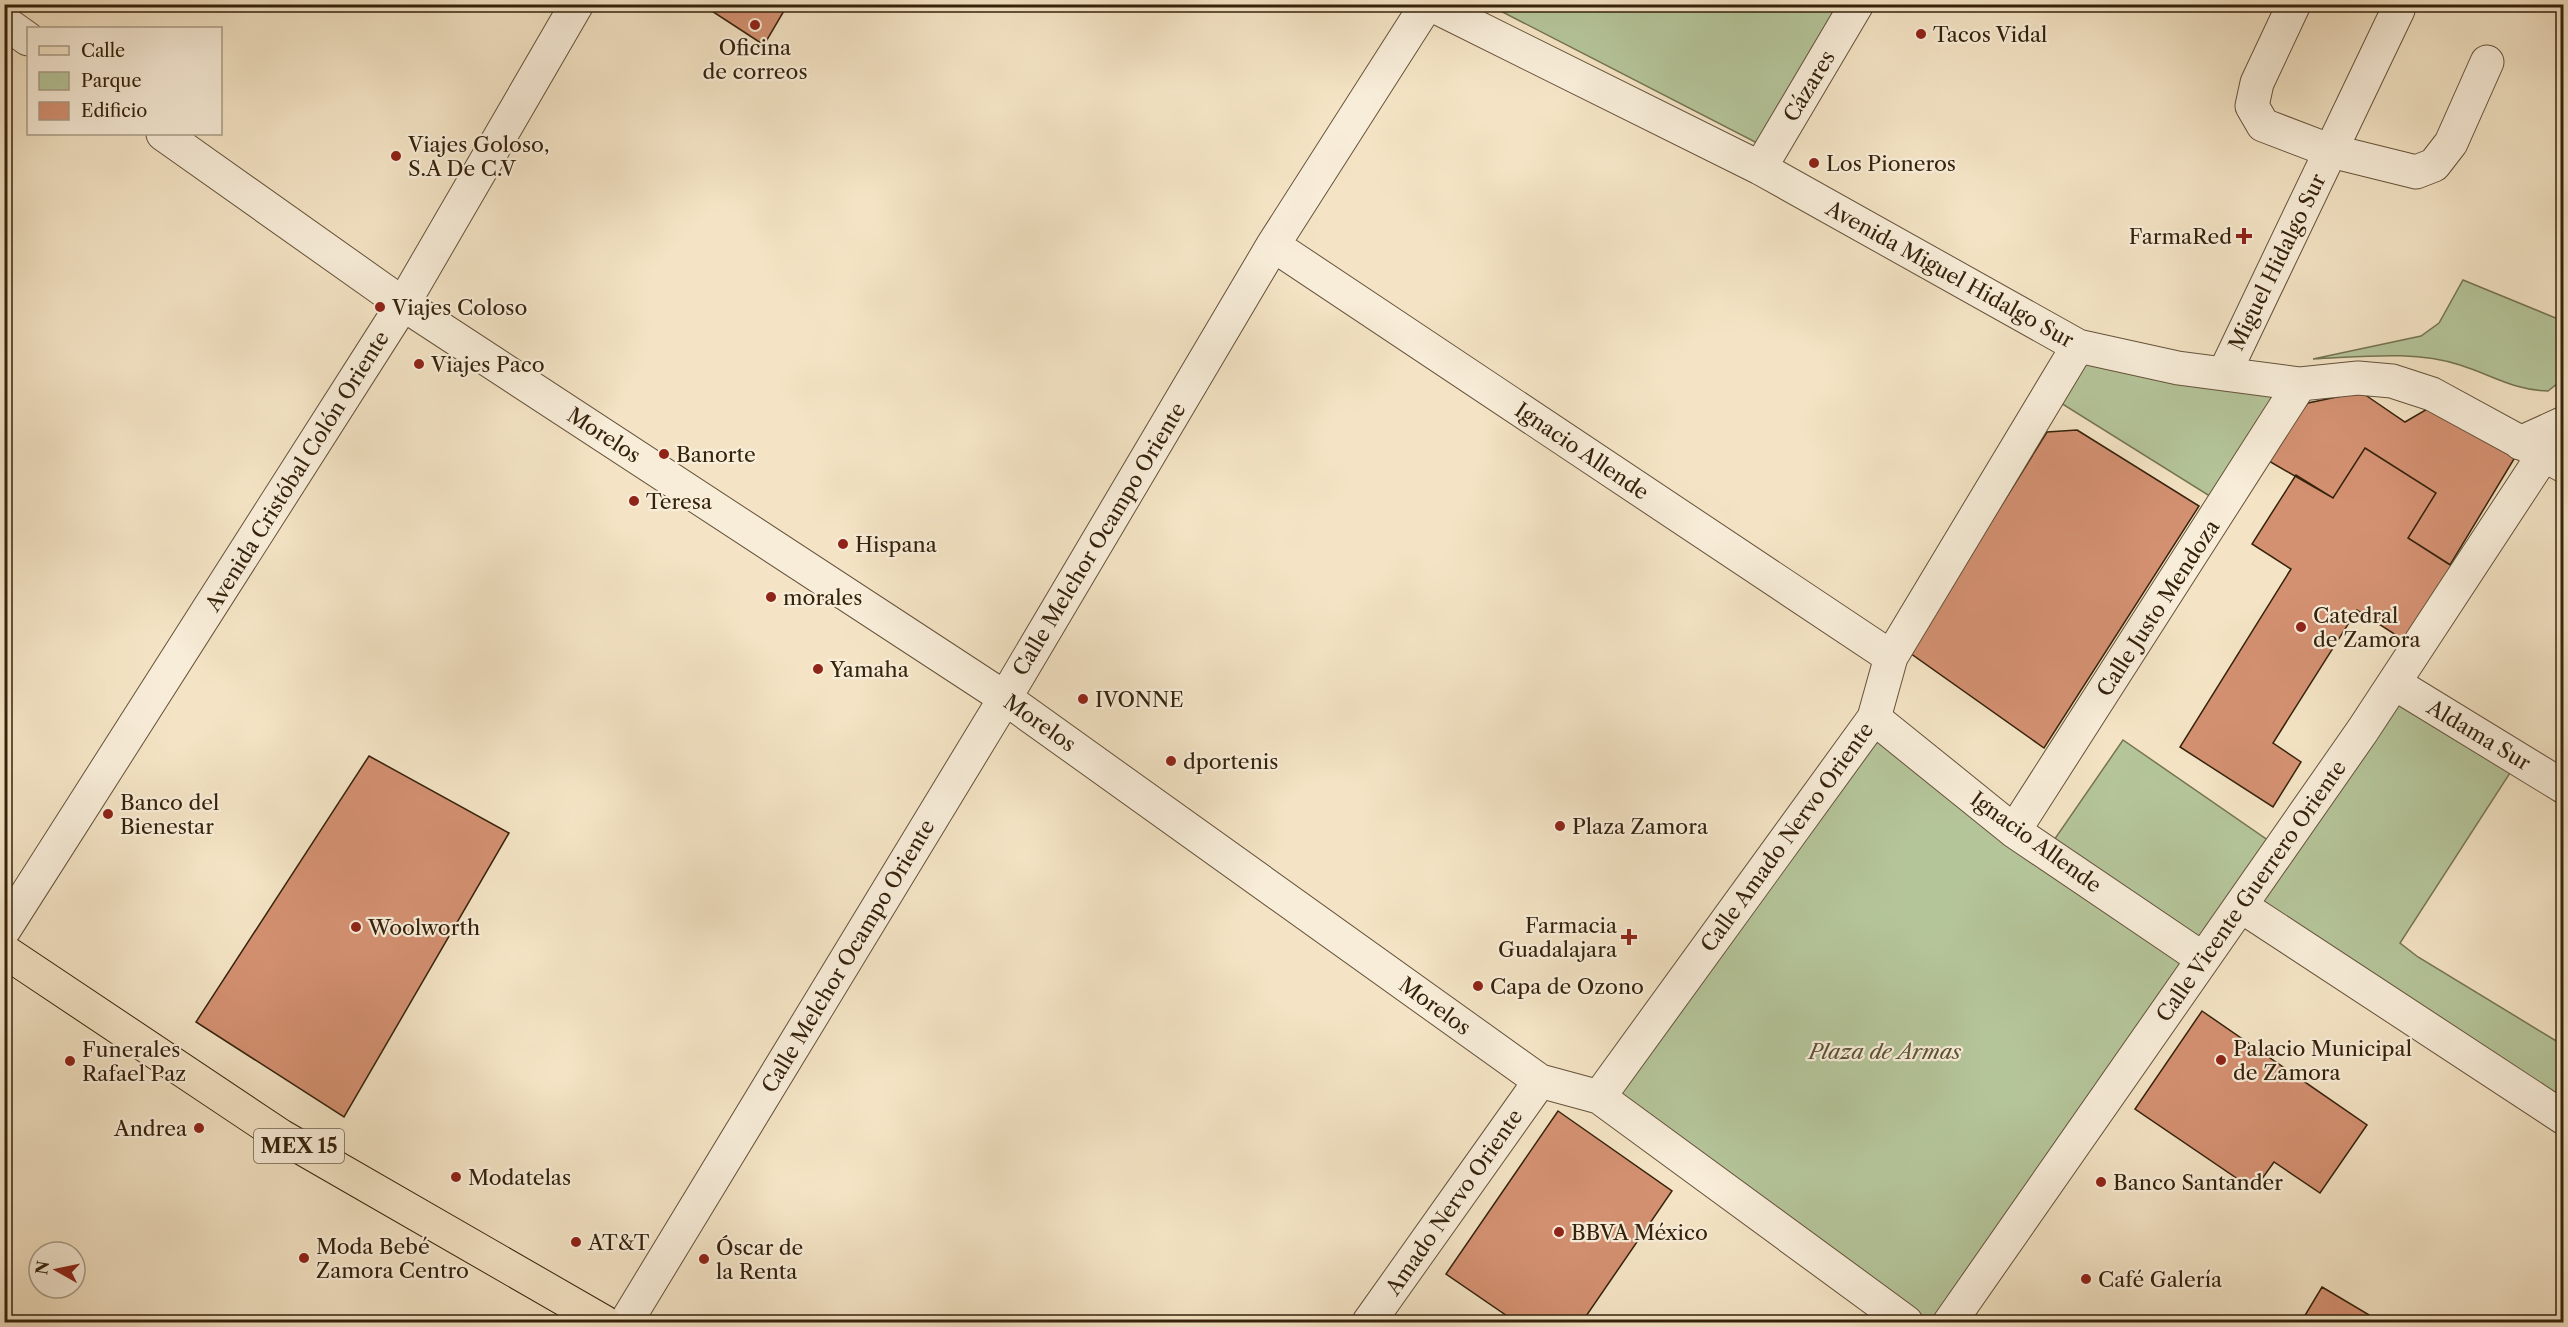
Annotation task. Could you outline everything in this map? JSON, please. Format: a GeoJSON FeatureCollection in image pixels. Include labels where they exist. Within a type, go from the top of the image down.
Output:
{"type":"FeatureCollection","features":[{"type":"Feature","properties":{"kind":"main road","name":"MEX 15"},"geometry":{"type":"LineString","coordinates":[[4,951],[281,1136],[604,1323]]}},
{"type":"Feature","properties":{"kind":"street","name":"Avenida Cristóbal Colón Oriente"},"geometry":{"type":"LineString","coordinates":[[4,930],[403,303],[577,4]]}},
{"type":"Feature","properties":{"kind":"street","name":"Avenida Miguel Hidalgo Sur"},"geometry":{"type":"LineString","coordinates":[[1428,4],[1760,168],[2078,346],[2178,368],[2300,384],[2358,378],[2392,381],[2432,394],[2543,455]]}},
{"type":"Feature","properties":{"kind":"street","name":"Calle Melchor Ocampo Oriente"},"geometry":{"type":"LineString","coordinates":[[626,1323],[1005,698],[1273,245],[1428,4]]}},
{"type":"Feature","properties":{"kind":"street","name":"Cázares"},"geometry":{"type":"LineString","coordinates":[[1760,168],[1857,4]]}},
{"type":"Feature","properties":{"kind":"street","name":"Miguel Hidalgo Sur"},"geometry":{"type":"LineString","coordinates":[[2294,4],[2257,83],[2252,106],[2262,125],[2331,151],[2416,172],[2434,165],[2451,143],[2487,62]]}},
{"type":"Feature","properties":{"kind":"street","name":"Miguel Hidalgo Sur"},"geometry":{"type":"LineString","coordinates":[[2224,374],[2398,10]]}},
{"type":"Feature","properties":{"kind":"street"},"geometry":{"type":"LineString","coordinates":[[4,22],[27,38]]}},
{"type":"Feature","properties":{"kind":"street","name":"Morelos"},"geometry":{"type":"LineString","coordinates":[[164,135],[403,303],[1005,698],[1540,1081],[1599,1097],[1906,1323]]}},
{"type":"Feature","properties":{"kind":"street","name":"Ignacio Allende"},"geometry":{"type":"LineString","coordinates":[[1273,245],[1891,657]]}},
{"type":"Feature","properties":{"kind":"street","name":"Calle Amado Nervo Oriente"},"geometry":{"type":"LineString","coordinates":[[1599,1097],[1874,718],[1891,657],[2078,346]]}},
{"type":"Feature","properties":{"kind":"street","name":"Calle Justo Mendoza"},"geometry":{"type":"LineString","coordinates":[[2014,831],[2300,384]]}},
{"type":"Feature","properties":{"kind":"street"},"geometry":{"type":"LineString","coordinates":[[2543,455],[2564,423]]}},
{"type":"Feature","properties":{"kind":"street","name":"Calle Vicente Guerrero Oriente"},"geometry":{"type":"LineString","coordinates":[[1950,1323],[2394,683],[2543,455]]}},
{"type":"Feature","properties":{"kind":"street","name":"Aldama Sur"},"geometry":{"type":"LineString","coordinates":[[2394,683],[2564,787]]}},
{"type":"Feature","properties":{"kind":"street","name":"Ignacio Allende"},"geometry":{"type":"LineString","coordinates":[[1874,718],[2014,831],[2203,959]]}},
{"type":"Feature","properties":{"kind":"street"},"geometry":{"type":"LineString","coordinates":[[2241,906],[2564,1118]]}},
{"type":"Feature","properties":{"kind":"street","name":"Amado Nervo Oriente"},"geometry":{"type":"LineString","coordinates":[[1369,1323],[1540,1081]]}},
{"type":"Feature","properties":{"kind":"green space"},"geometry":{"type":"Polygon","coordinates":[[[1489,5],[1841,5],[1759,144],[1489,5]]]}},
{"type":"Feature","properties":{"kind":"green space"},"geometry":{"type":"Polygon","coordinates":[[[2463,280],[2563,321],[2563,379],[2548,391],[2535,390],[2513,385],[2460,365],[2424,357],[2313,359],[2421,336],[2439,323],[2463,280]]]}},
{"type":"Feature","properties":{"kind":"green space"},"geometry":{"type":"Polygon","coordinates":[[[2078,346],[2300,384],[2224,505],[2048,395],[2078,346]]]}},
{"type":"Feature","properties":{"kind":"green space"},"geometry":{"type":"Polygon","coordinates":[[[2405,690],[2519,759],[2400,943],[2418,957],[2563,1045],[2563,1118],[2250,912],[2405,690]]]}},
{"type":"Feature","properties":{"kind":"green space","name":"Plaza de Armas"},"geometry":{"type":"Polygon","coordinates":[[[1874,718],[2050,846],[2123,740],[2272,843],[2203,959],[1940,1322],[1906,1322],[1599,1097],[1874,718]]]}},
{"type":"Feature","properties":{"kind":"building","name":"Oficina de correos"},"geometry":{"type":"Polygon","coordinates":[[[701,4],[788,4],[764,45],[701,4]]]}},
{"type":"Feature","properties":{"kind":"building"},"geometry":{"type":"Polygon","coordinates":[[[2361,392],[2405,422],[2434,405],[2520,449],[2450,565],[2408,538],[2436,493],[2365,448],[2333,498],[2262,457],[2308,403],[2361,392]]]}},
{"type":"Feature","properties":{"kind":"building"},"geometry":{"type":"Polygon","coordinates":[[[2077,430],[2199,506],[2044,748],[1910,653],[2047,432],[2077,430]]]}},
{"type":"Feature","properties":{"kind":"building","name":"Catedral de Zamora"},"geometry":{"type":"Polygon","coordinates":[[[2365,448],[2436,493],[2408,538],[2457,569],[2410,644],[2357,610],[2273,743],[2301,762],[2273,807],[2180,747],[2291,569],[2252,544],[2296,475],[2333,498],[2365,448]]]}},
{"type":"Feature","properties":{"kind":"building","name":"Woolworth"},"geometry":{"type":"Polygon","coordinates":[[[369,756],[509,833],[344,1117],[196,1022],[369,756]]]}},
{"type":"Feature","properties":{"kind":"building","name":"Palacio Municipal de Zamora"},"geometry":{"type":"Polygon","coordinates":[[[2202,1011],[2367,1125],[2320,1193],[2274,1162],[2254,1190],[2135,1109],[2202,1011]]]}},
{"type":"Feature","properties":{"kind":"building","name":"BBVA México"},"geometry":{"type":"Polygon","coordinates":[[[1558,1111],[1672,1191],[1582,1322],[1516,1322],[1446,1274],[1558,1111]]]}},
{"type":"Feature","properties":{"kind":"building"},"geometry":{"type":"Polygon","coordinates":[[[2322,1287],[2381,1322],[2301,1322],[2322,1287]]]}},
{"type":"Feature","properties":{"kind":"place","name":"Oficina de correos"},"geometry":{"type":"Point","coordinates":[755,25]}},
{"type":"Feature","properties":{"kind":"place","name":"Tacos Vidal"},"geometry":{"type":"Point","coordinates":[1921,34]}},
{"type":"Feature","properties":{"kind":"place","name":"Viajes Goloso, S.A De C.V"},"geometry":{"type":"Point","coordinates":[396,156]}},
{"type":"Feature","properties":{"kind":"place","name":"Los Pioneros"},"geometry":{"type":"Point","coordinates":[1814,163]}},
{"type":"Feature","properties":{"kind":"place","name":"FarmaRed"},"geometry":{"type":"Point","coordinates":[2244,236]}},
{"type":"Feature","properties":{"kind":"place","name":"Viajes Coloso"},"geometry":{"type":"Point","coordinates":[380,307]}},
{"type":"Feature","properties":{"kind":"place","name":"Viajes Paco"},"geometry":{"type":"Point","coordinates":[419,364]}},
{"type":"Feature","properties":{"kind":"place","name":"Banorte"},"geometry":{"type":"Point","coordinates":[664,454]}},
{"type":"Feature","properties":{"kind":"place","name":"Teresa"},"geometry":{"type":"Point","coordinates":[634,501]}},
{"type":"Feature","properties":{"kind":"place","name":"Hispana"},"geometry":{"type":"Point","coordinates":[843,544]}},
{"type":"Feature","properties":{"kind":"place","name":"morales"},"geometry":{"type":"Point","coordinates":[771,597]}},
{"type":"Feature","properties":{"kind":"place","name":"Catedral de Zamora"},"geometry":{"type":"Point","coordinates":[2301,627]}},
{"type":"Feature","properties":{"kind":"place","name":"Yamaha"},"geometry":{"type":"Point","coordinates":[818,669]}},
{"type":"Feature","properties":{"kind":"place","name":"IVONNE"},"geometry":{"type":"Point","coordinates":[1083,699]}},
{"type":"Feature","properties":{"kind":"place","name":"dportenis"},"geometry":{"type":"Point","coordinates":[1171,761]}},
{"type":"Feature","properties":{"kind":"place","name":"Banco del Bienestar"},"geometry":{"type":"Point","coordinates":[108,814]}},
{"type":"Feature","properties":{"kind":"place","name":"Plaza Zamora"},"geometry":{"type":"Point","coordinates":[1560,826]}},
{"type":"Feature","properties":{"kind":"place","name":"Woolworth"},"geometry":{"type":"Point","coordinates":[356,927]}},
{"type":"Feature","properties":{"kind":"place","name":"Farmacia Guadalajara"},"geometry":{"type":"Point","coordinates":[1629,937]}},
{"type":"Feature","properties":{"kind":"place","name":"Capa de Ozono"},"geometry":{"type":"Point","coordinates":[1478,986]}},
{"type":"Feature","properties":{"kind":"place","name":"Palacio Municipal de Zamora"},"geometry":{"type":"Point","coordinates":[2221,1060]}},
{"type":"Feature","properties":{"kind":"place","name":"Funerales Rafael Paz"},"geometry":{"type":"Point","coordinates":[70,1061]}},
{"type":"Feature","properties":{"kind":"place","name":"Andrea"},"geometry":{"type":"Point","coordinates":[199,1128]}},
{"type":"Feature","properties":{"kind":"place","name":"Modatelas"},"geometry":{"type":"Point","coordinates":[456,1177]}},
{"type":"Feature","properties":{"kind":"place","name":"Banco Santander"},"geometry":{"type":"Point","coordinates":[2101,1182]}},
{"type":"Feature","properties":{"kind":"place","name":"BBVA México"},"geometry":{"type":"Point","coordinates":[1559,1232]}},
{"type":"Feature","properties":{"kind":"place","name":"AT&T"},"geometry":{"type":"Point","coordinates":[576,1242]}},
{"type":"Feature","properties":{"kind":"place","name":"Moda Bebé Zamora Centro"},"geometry":{"type":"Point","coordinates":[304,1258]}},
{"type":"Feature","properties":{"kind":"place","name":"Óscar de la Renta"},"geometry":{"type":"Point","coordinates":[704,1259]}},
{"type":"Feature","properties":{"kind":"place","name":"Café Galería"},"geometry":{"type":"Point","coordinates":[2086,1279]}}]}
